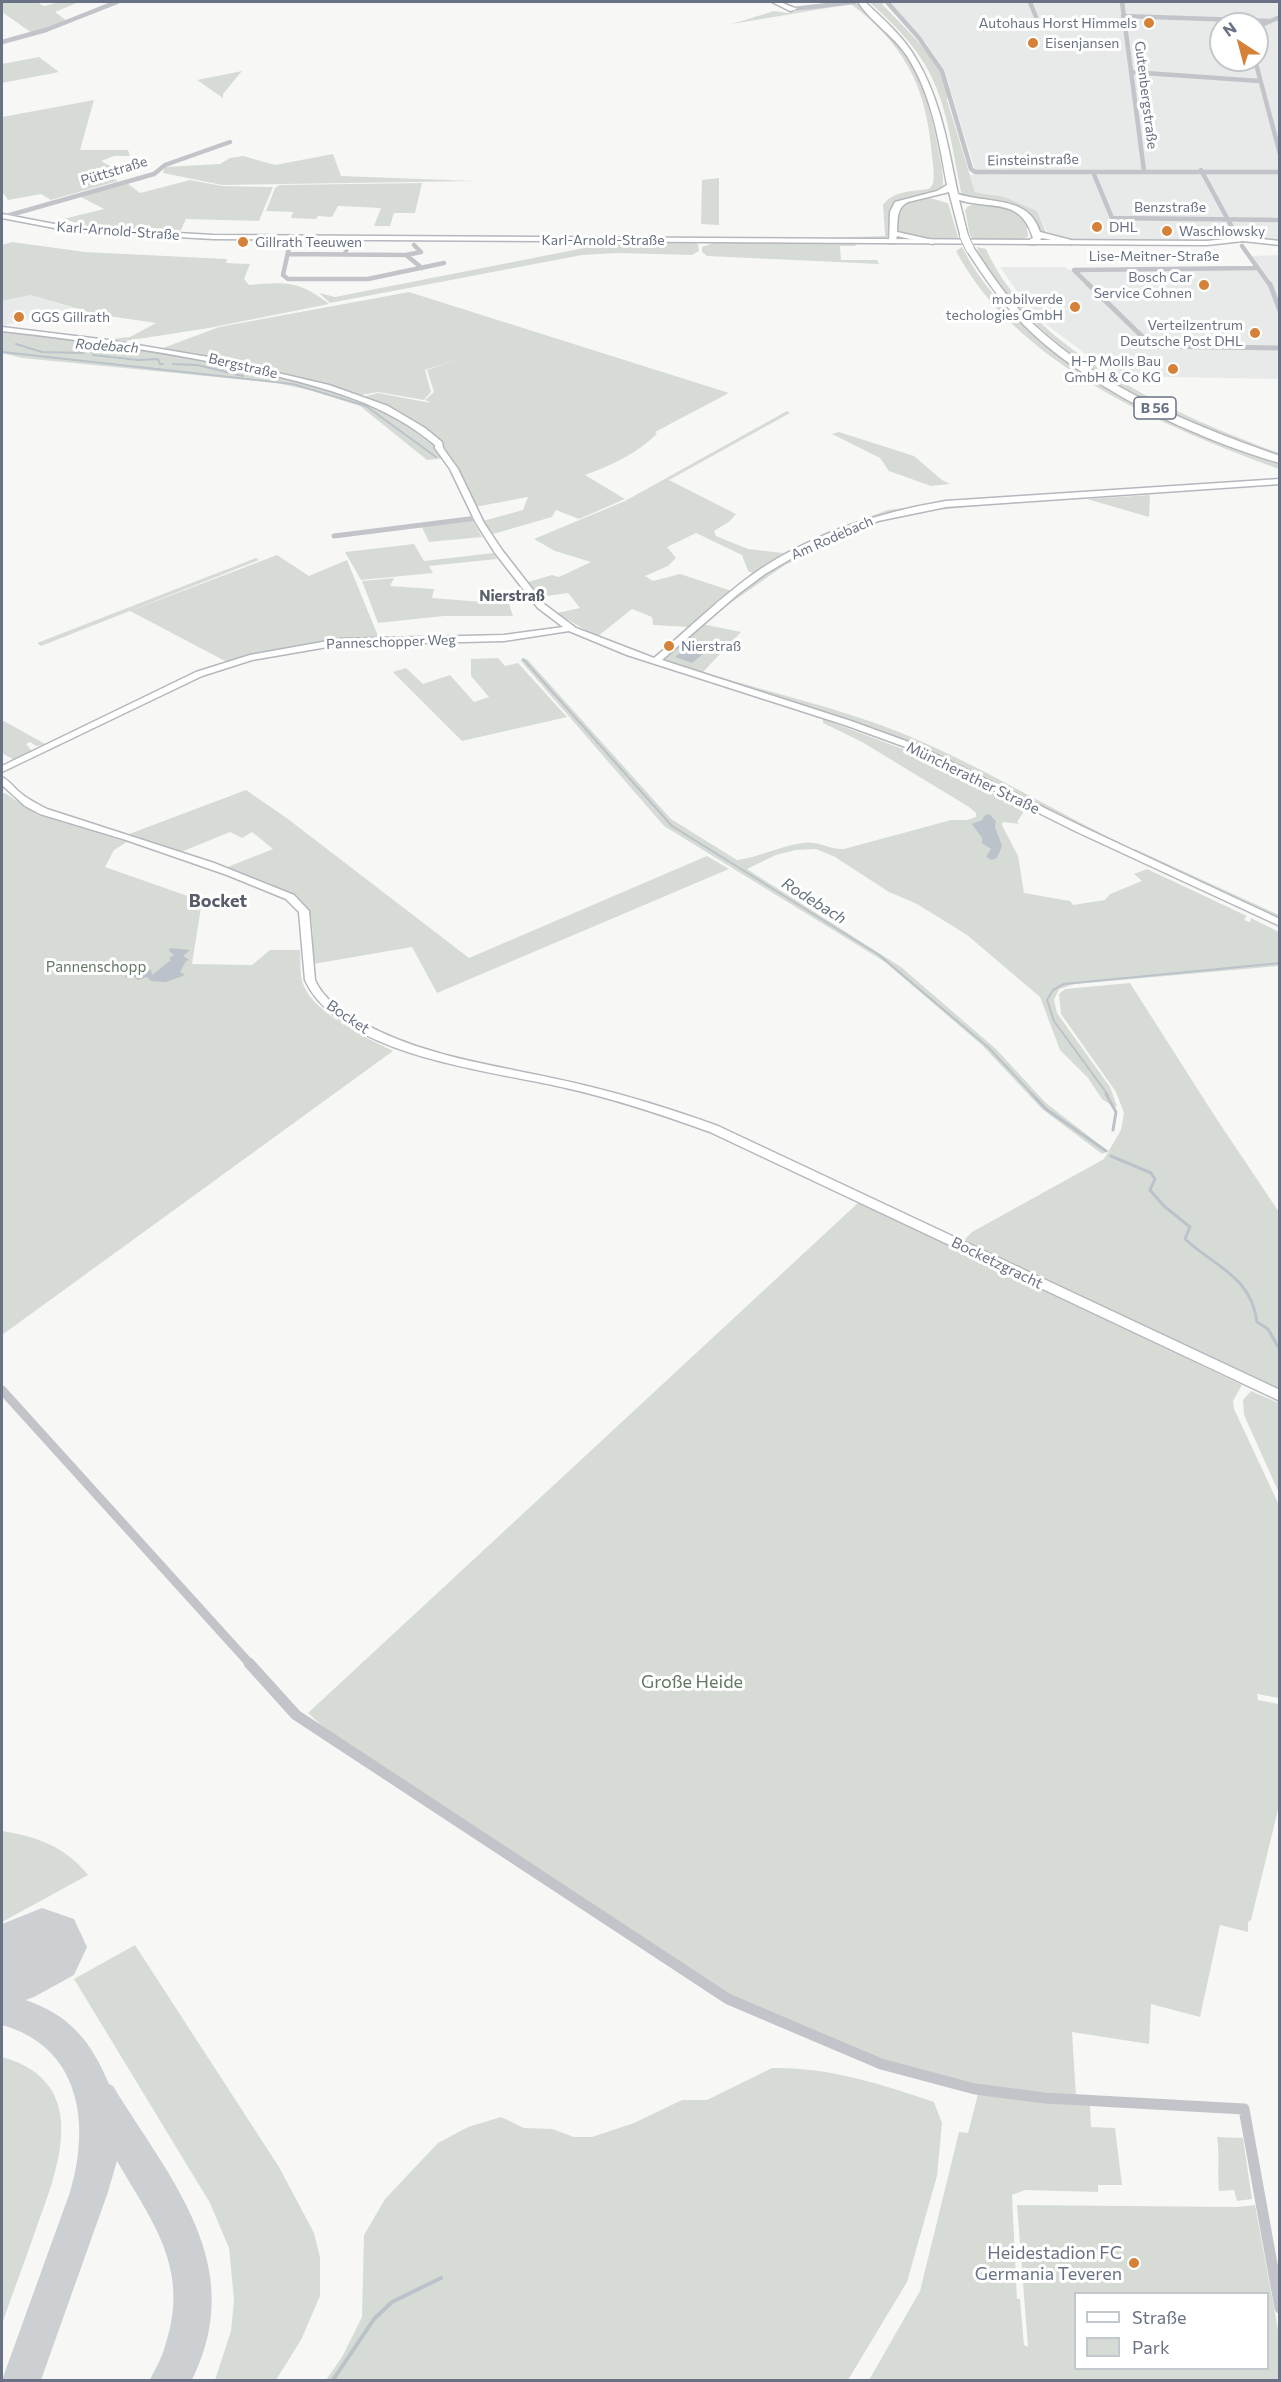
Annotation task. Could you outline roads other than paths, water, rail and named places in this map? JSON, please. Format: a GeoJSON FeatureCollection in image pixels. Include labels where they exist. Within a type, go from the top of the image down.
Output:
{"type":"FeatureCollection","features":[{"type":"Feature","properties":{"kind":"highway"},"geometry":{"type":"LineString","coordinates":[[775,2],[793,9]]}},
{"type":"Feature","properties":{"kind":"highway","name":"B 56"},"geometry":{"type":"LineString","coordinates":[[863,3],[900,39],[929,87],[942,134],[964,236],[983,273],[1013,311],[1041,336],[1084,367],[1179,420],[1280,460]]}},
{"type":"Feature","properties":{"kind":"highway"},"geometry":{"type":"LineString","coordinates":[[930,242],[895,234],[896,207],[904,201],[941,193],[952,185]]}},
{"type":"Feature","properties":{"kind":"highway"},"geometry":{"type":"LineString","coordinates":[[918,197],[943,198],[956,204],[996,202]]}},
{"type":"Feature","properties":{"kind":"highway"},"geometry":{"type":"LineString","coordinates":[[956,204],[996,202],[1021,210],[1028,216],[1034,233],[1068,242]]}},
{"type":"Feature","properties":{"kind":"street"},"geometry":{"type":"LineString","coordinates":[[2,42],[28,35],[117,2]]}},
{"type":"Feature","properties":{"kind":"street"},"geometry":{"type":"LineString","coordinates":[[793,9],[854,2]]}},
{"type":"Feature","properties":{"kind":"street","name":"Einsteinstraße"},"geometry":{"type":"LineString","coordinates":[[887,2],[920,38],[942,71],[973,171],[1144,171]]}},
{"type":"Feature","properties":{"kind":"street"},"geometry":{"type":"LineString","coordinates":[[1030,2],[1036,17]]}},
{"type":"Feature","properties":{"kind":"street","name":"Gutenbergstraße"},"geometry":{"type":"LineString","coordinates":[[1122,2],[1144,171],[1280,172]]}},
{"type":"Feature","properties":{"kind":"street"},"geometry":{"type":"LineString","coordinates":[[1124,16],[1209,19]]}},
{"type":"Feature","properties":{"kind":"street"},"geometry":{"type":"LineString","coordinates":[[1269,21],[1280,16]]}},
{"type":"Feature","properties":{"kind":"street"},"geometry":{"type":"LineString","coordinates":[[1131,72],[1259,81]]}},
{"type":"Feature","properties":{"kind":"street"},"geometry":{"type":"LineString","coordinates":[[1257,72],[1280,154]]}},
{"type":"Feature","properties":{"kind":"street","name":"Püttstraße"},"geometry":{"type":"LineString","coordinates":[[2,217],[154,174],[163,165],[230,142]]}},
{"type":"Feature","properties":{"kind":"street"},"geometry":{"type":"LineString","coordinates":[[1201,170],[1227,219],[1243,242],[1248,256],[1269,284],[1280,311]]}},
{"type":"Feature","properties":{"kind":"street","name":"Benzstraße"},"geometry":{"type":"LineString","coordinates":[[1093,171],[1110,218],[1280,220]]}},
{"type":"Feature","properties":{"kind":"street","name":"Karl-Arnold-Straße"},"geometry":{"type":"LineString","coordinates":[[2,217],[86,231],[213,237],[350,239],[895,234]]}},
{"type":"Feature","properties":{"kind":"street"},"geometry":{"type":"LineString","coordinates":[[930,242],[1034,233]]}},
{"type":"Feature","properties":{"kind":"street"},"geometry":{"type":"LineString","coordinates":[[345,254],[350,239]]}},
{"type":"Feature","properties":{"kind":"street"},"geometry":{"type":"LineString","coordinates":[[1068,242],[1276,243]]}},
{"type":"Feature","properties":{"kind":"street"},"geometry":{"type":"LineString","coordinates":[[290,243],[283,275],[288,279],[368,279],[444,263]]}},
{"type":"Feature","properties":{"kind":"street"},"geometry":{"type":"LineString","coordinates":[[288,254],[406,255],[421,252],[414,245]]}},
{"type":"Feature","properties":{"kind":"street"},"geometry":{"type":"LineString","coordinates":[[406,255],[422,268]]}},
{"type":"Feature","properties":{"kind":"street","name":"Lise-Meitner-Straße"},"geometry":{"type":"LineString","coordinates":[[1256,268],[1074,270],[1152,346],[1280,348]]}},
{"type":"Feature","properties":{"kind":"street","name":"Bergstraße"},"geometry":{"type":"LineString","coordinates":[[2,329],[146,345],[358,395],[415,423],[440,444],[445,460],[454,469],[477,518]]}},
{"type":"Feature","properties":{"kind":"street","name":"Am Rodebach"},"geometry":{"type":"LineString","coordinates":[[656,661],[762,572],[854,527],[900,511],[946,504],[1280,481]]}},
{"type":"Feature","properties":{"kind":"street"},"geometry":{"type":"LineString","coordinates":[[334,537],[477,518],[498,551],[541,606],[571,628],[605,644],[656,661]]}},
{"type":"Feature","properties":{"kind":"street","name":"Panneschopper Weg"},"geometry":{"type":"LineString","coordinates":[[2,769],[199,674],[260,655],[339,642],[504,638],[571,628]]}},
{"type":"Feature","properties":{"kind":"street","name":"Müncherather Straße"},"geometry":{"type":"LineString","coordinates":[[656,661],[838,719],[914,747],[1079,830],[1280,923]]}},
{"type":"Feature","properties":{"kind":"street","name":"Bocket"},"geometry":{"type":"LineString","coordinates":[[2,780],[30,805],[54,816],[126,837],[290,897],[304,912],[310,980],[314,989],[331,1007],[382,1040],[446,1062],[562,1083],[623,1098],[714,1129]]}},
{"type":"Feature","properties":{"kind":"street","name":"Bocketzgracht"},"geometry":{"type":"LineString","coordinates":[[714,1129],[1280,1396]]}},
{"type":"Feature","properties":{"kind":"street"},"geometry":{"type":"LineString","coordinates":[[2,1390],[296,1715],[728,1999],[881,2064],[975,2089],[1045,2098],[1245,2109],[1259,2203],[1280,2308]]}},
{"type":"Feature","properties":{"kind":"waterway","name":"Rodebach"},"geometry":{"type":"LineString","coordinates":[[16,344],[42,352],[83,353]]}},
{"type":"Feature","properties":{"kind":"waterway","name":"Rodebach"},"geometry":{"type":"LineString","coordinates":[[2,352],[293,384],[366,406],[436,457]]}},
{"type":"Feature","properties":{"kind":"waterway","name":"Rodebach"},"geometry":{"type":"LineString","coordinates":[[93,355],[138,360],[158,359],[160,364],[163,364]]}},
{"type":"Feature","properties":{"kind":"waterway","name":"Rodebach"},"geometry":{"type":"LineString","coordinates":[[173,364],[197,365],[243,376]]}},
{"type":"Feature","properties":{"kind":"waterway","name":"Rodebach"},"geometry":{"type":"LineString","coordinates":[[523,659],[672,826],[879,955],[989,1048],[1033,1095]]}},
{"type":"Feature","properties":{"kind":"waterway"},"geometry":{"type":"LineString","coordinates":[[1108,1095],[1054,1021],[1047,1000],[1053,990],[1064,984],[1280,963]]}},
{"type":"Feature","properties":{"kind":"waterway","name":"Rodebach"},"geometry":{"type":"LineString","coordinates":[[1032,1094],[1046,1109],[1106,1151]]}},
{"type":"Feature","properties":{"kind":"waterway"},"geometry":{"type":"LineString","coordinates":[[1106,1094],[1116,1112],[1113,1130]]}},
{"type":"Feature","properties":{"kind":"waterway","name":"Rodebach"},"geometry":{"type":"LineString","coordinates":[[1111,1156],[1151,1173],[1155,1179],[1150,1190],[1164,1206],[1190,1227],[1185,1239],[1239,1283],[1253,1306],[1257,1322],[1268,1329],[1280,1350]]}},
{"type":"Feature","properties":{"kind":"waterway"},"geometry":{"type":"LineString","coordinates":[[333,2380],[374,2319],[392,2302],[441,2278]]}},
{"type":"Feature","properties":{"kind":"place","name":"Autohaus Horst Himmels"},"geometry":{"type":"Point","coordinates":[1149,23]}},
{"type":"Feature","properties":{"kind":"place","name":"Eisenjansen"},"geometry":{"type":"Point","coordinates":[1033,43]}},
{"type":"Feature","properties":{"kind":"place","name":"DHL"},"geometry":{"type":"Point","coordinates":[1097,227]}},
{"type":"Feature","properties":{"kind":"place","name":"Waschlowsky"},"geometry":{"type":"Point","coordinates":[1167,231]}},
{"type":"Feature","properties":{"kind":"place","name":"Gillrath Teeuwen"},"geometry":{"type":"Point","coordinates":[243,242]}},
{"type":"Feature","properties":{"kind":"place","name":"Bosch Car Service Cohnen"},"geometry":{"type":"Point","coordinates":[1204,285]}},
{"type":"Feature","properties":{"kind":"place","name":"mobilverde techologies GmbH"},"geometry":{"type":"Point","coordinates":[1075,307]}},
{"type":"Feature","properties":{"kind":"place","name":"GGS Gillrath"},"geometry":{"type":"Point","coordinates":[19,317]}},
{"type":"Feature","properties":{"kind":"place","name":"Verteilzentrum Deutsche Post DHL"},"geometry":{"type":"Point","coordinates":[1255,333]}},
{"type":"Feature","properties":{"kind":"place","name":"H-P Molls Bau GmbH & Co KG"},"geometry":{"type":"Point","coordinates":[1173,369]}},
{"type":"Feature","properties":{"kind":"place","name":"Nierstraß"},"geometry":{"type":"Point","coordinates":[669,646]}},
{"type":"Feature","properties":{"kind":"place","name":"Heidestadion FC Germania Teveren"},"geometry":{"type":"Point","coordinates":[1134,2263]}},
{"type":"Feature","properties":{"kind":"district","name":"Nierstraß"},"geometry":{"type":"Point","coordinates":[512,596]}},
{"type":"Feature","properties":{"kind":"district","name":"Bocket"},"geometry":{"type":"Point","coordinates":[218,901]}},
{"type":"Feature","properties":{"kind":"park label","name":"Pannenschopp"},"geometry":{"type":"Point","coordinates":[96,967]}},
{"type":"Feature","properties":{"kind":"park label","name":"Große Heide"},"geometry":{"type":"Point","coordinates":[692,1682]}}]}
